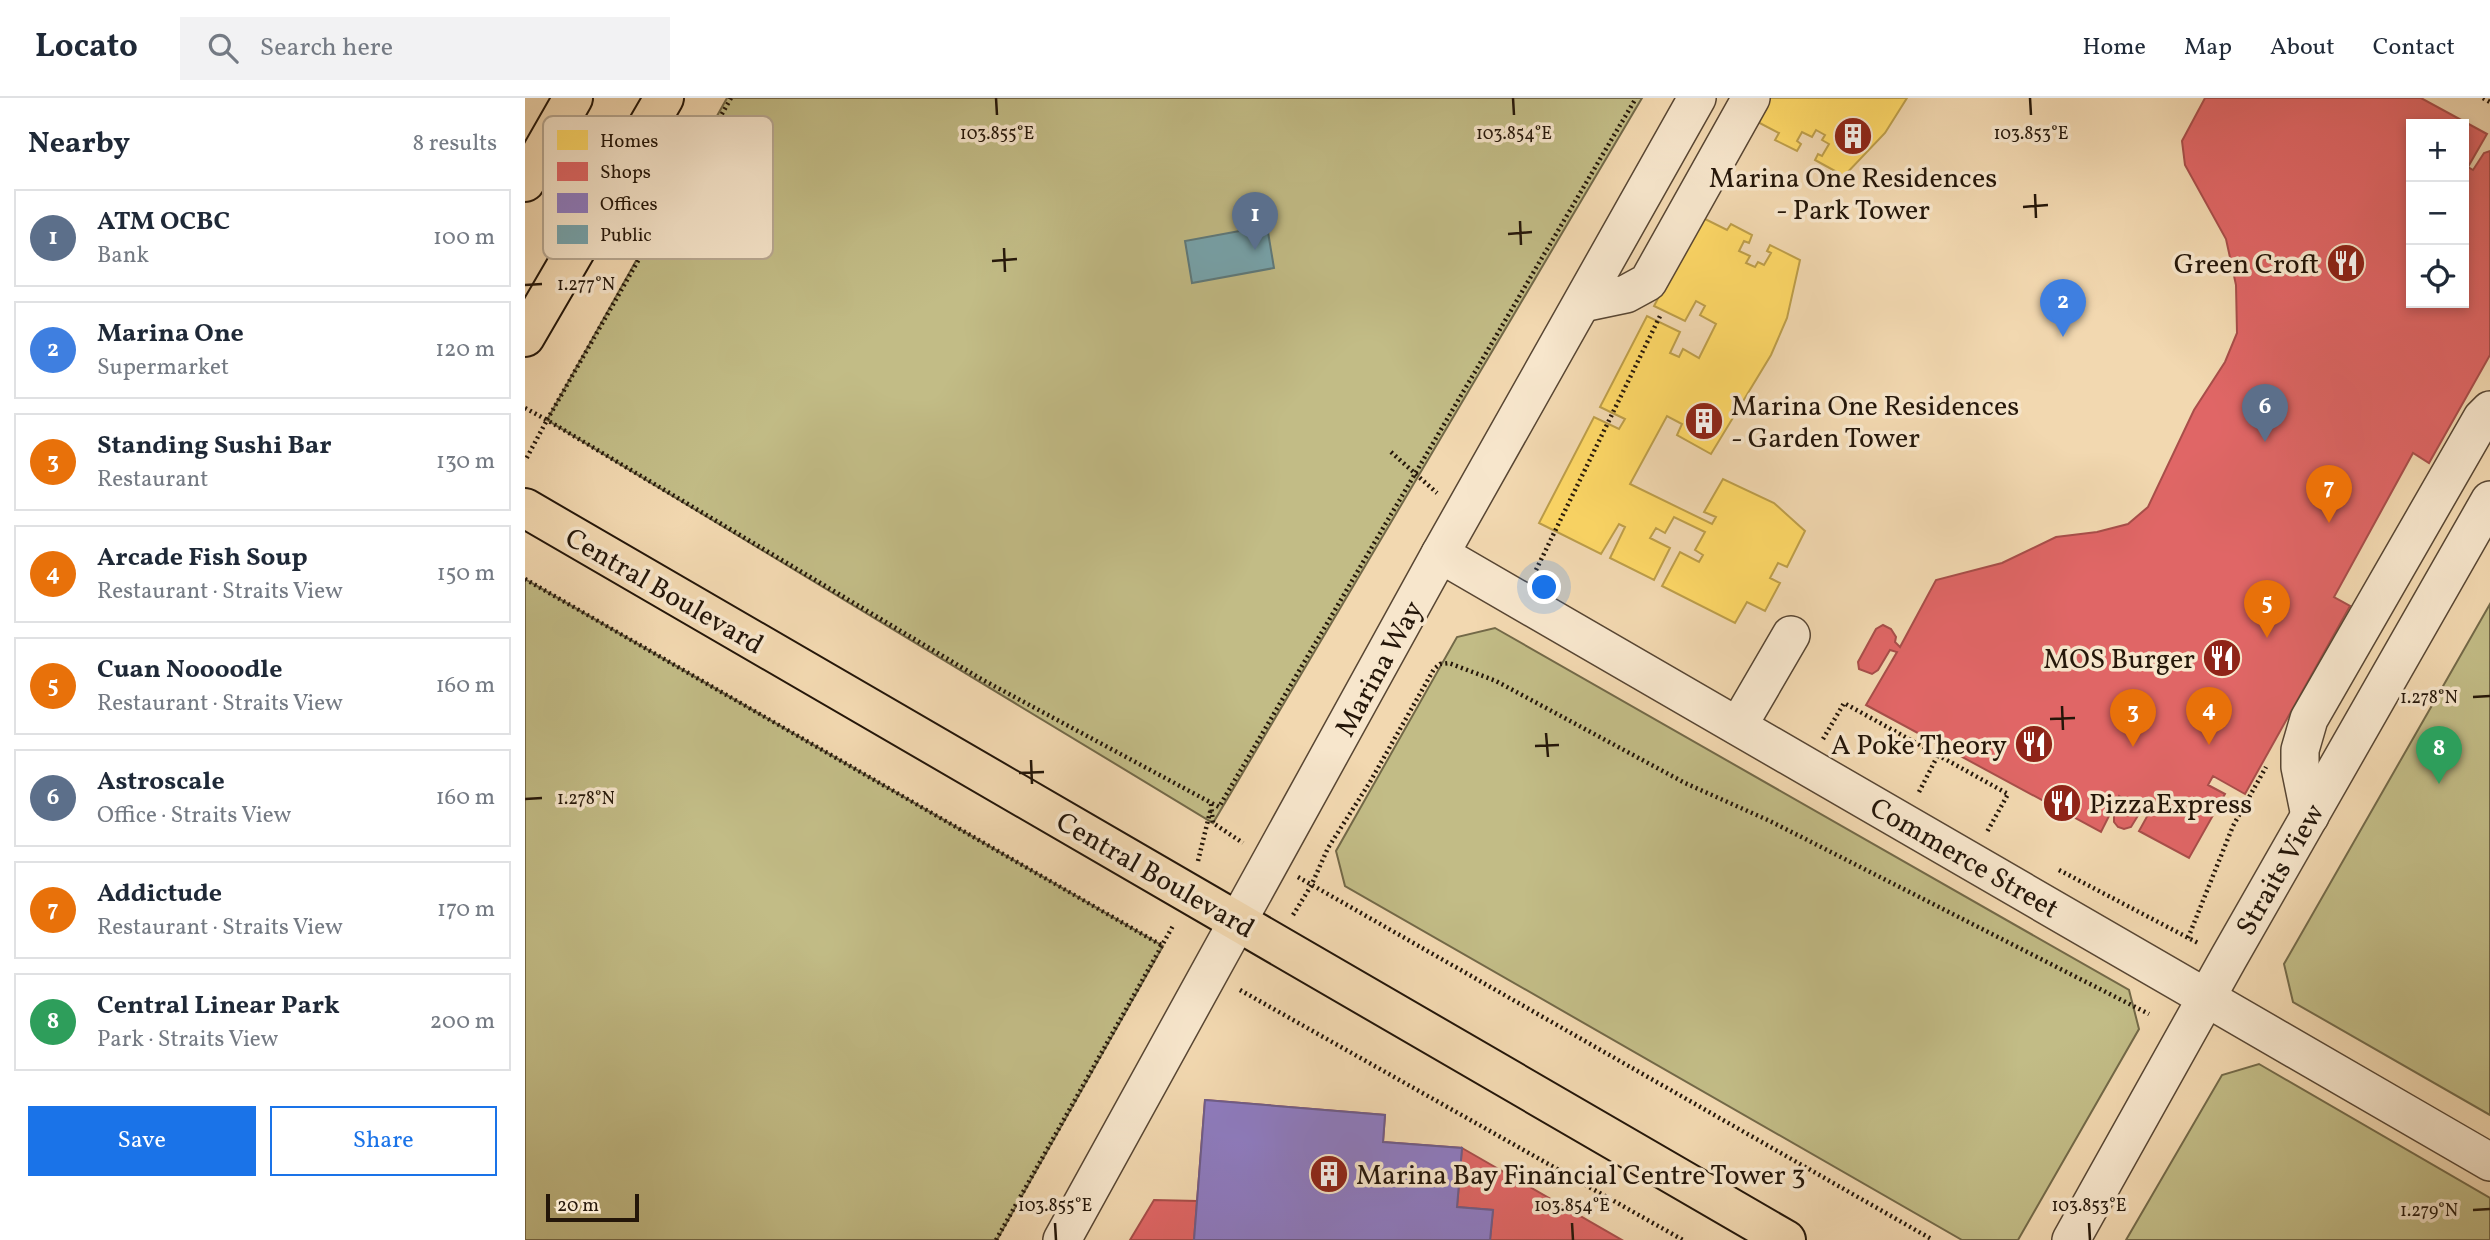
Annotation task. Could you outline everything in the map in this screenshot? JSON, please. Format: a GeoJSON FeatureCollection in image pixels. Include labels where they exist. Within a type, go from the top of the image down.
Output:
{"type":"FeatureCollection","features":[{"type":"Feature","properties":{"kind":"main road"},"geometry":{"type":"LineString","coordinates":[[563,116],[573,98]]}},
{"type":"Feature","properties":{"kind":"main road"},"geometry":{"type":"LineString","coordinates":[[654,116],[664,98]]}},
{"type":"Feature","properties":{"kind":"main road"},"geometry":{"type":"LineString","coordinates":[[525,182],[543,150]]}},
{"type":"Feature","properties":{"kind":"main road"},"geometry":{"type":"LineString","coordinates":[[525,337],[570,259]]}},
{"type":"Feature","properties":{"kind":"main road","name":"Central Boulevard"},"geometry":{"type":"LineString","coordinates":[[525,508],[1786,1240]]}},
{"type":"Feature","properties":{"kind":"street","name":"Marina Way"},"geometry":{"type":"LineString","coordinates":[[1062,1240],[1440,554],[1697,98]]}},
{"type":"Feature","properties":{"kind":"street"},"geometry":{"type":"LineString","coordinates":[[1583,303],[1626,294],[1648,282],[1751,98]]}},
{"type":"Feature","properties":{"kind":"street"},"geometry":{"type":"LineString","coordinates":[[2309,816],[2300,767],[2300,750],[2309,719],[2482,418],[2490,410]]}},
{"type":"Feature","properties":{"kind":"street","name":"Straits View"},"geometry":{"type":"LineString","coordinates":[[2071,1240],[2490,500]]}},
{"type":"Feature","properties":{"kind":"street","name":"Commerce Street"},"geometry":{"type":"LineString","coordinates":[[1440,554],[2490,1162]]}},
{"type":"Feature","properties":{"kind":"street"},"geometry":{"type":"LineString","coordinates":[[1738,726],[1791,635]]}},
{"type":"Feature","properties":{"kind":"path"},"geometry":{"type":"LineString","coordinates":[[721,116],[731,98]]}},
{"type":"Feature","properties":{"kind":"path"},"geometry":{"type":"LineString","coordinates":[[525,408],[983,680],[1219,807],[1636,98]]}},
{"type":"Feature","properties":{"kind":"path"},"geometry":{"type":"LineString","coordinates":[[2483,98],[2490,102]]}},
{"type":"Feature","properties":{"kind":"path"},"geometry":{"type":"LineString","coordinates":[[525,461],[639,259]]}},
{"type":"Feature","properties":{"kind":"path"},"geometry":{"type":"LineString","coordinates":[[1533,575],[1663,309]]}},
{"type":"Feature","properties":{"kind":"path"},"geometry":{"type":"LineString","coordinates":[[525,579],[1163,946],[996,1240]]}},
{"type":"Feature","properties":{"kind":"path"},"geometry":{"type":"LineString","coordinates":[[1311,886],[1328,848],[1370,782],[1434,669],[1440,664],[1449,663],[1496,681],[1685,783],[1770,821],[2149,1014]]}},
{"type":"Feature","properties":{"kind":"path"},"geometry":{"type":"LineString","coordinates":[[1823,739],[1844,703],[2008,794],[1987,832]]}},
{"type":"Feature","properties":{"kind":"path"},"geometry":{"type":"LineString","coordinates":[[1919,793],[1938,755]]}},
{"type":"Feature","properties":{"kind":"path"},"geometry":{"type":"LineString","coordinates":[[1212,804],[1213,823],[1311,886],[1933,1240]]}},
{"type":"Feature","properties":{"kind":"path"},"geometry":{"type":"LineString","coordinates":[[1240,990],[1683,1240]]}},
{"type":"Feature","properties":{"kind":"shaded area"},"geometry":{"type":"Polygon","coordinates":[[[727,98],[1642,98],[1213,823],[547,420],[637,259],[773,259],[773,116],[717,116],[727,98]]]}},
{"type":"Feature","properties":{"kind":"shaded area"},"geometry":{"type":"Polygon","coordinates":[[[525,579],[1163,946],[997,1240],[525,1240],[525,579]]]}},
{"type":"Feature","properties":{"kind":"shaded area"},"geometry":{"type":"Polygon","coordinates":[[[2490,604],[2490,1115],[2293,1002],[2284,964],[2490,604]]]}},
{"type":"Feature","properties":{"kind":"shaded area"},"geometry":{"type":"Polygon","coordinates":[[[1495,628],[2129,990],[2139,1029],[2018,1240],[1962,1240],[1345,886],[1336,851],[1457,637],[1495,628]]]}},
{"type":"Feature","properties":{"kind":"shaded area"},"geometry":{"type":"Polygon","coordinates":[[[2259,1064],[2490,1198],[2490,1240],[2126,1240],[2222,1075],[2259,1064]]]}},
{"type":"Feature","properties":{"kind":"building: Homes","name":"Marina One Residences - Park Tower"},"geometry":{"type":"Polygon","coordinates":[[[1764,98],[1907,98],[1885,133],[1844,176],[1815,160],[1818,154],[1822,156],[1829,144],[1822,140],[1825,135],[1816,130],[1812,137],[1802,132],[1797,141],[1801,144],[1797,151],[1775,140],[1779,133],[1752,119],[1764,98]]]}},
{"type":"Feature","properties":{"kind":"building: Homes","name":"Marina One Residences - Garden Tower"},"geometry":{"type":"Polygon","coordinates":[[[1701,217],[1727,230],[1731,224],[1752,235],[1749,243],[1744,241],[1739,251],[1750,256],[1746,263],[1755,267],[1758,262],[1764,265],[1771,253],[1767,251],[1770,245],[1800,260],[1787,318],[1771,355],[1711,454],[1677,435],[1682,424],[1667,416],[1630,484],[1712,524],[1716,517],[1704,512],[1723,479],[1774,503],[1805,531],[1787,567],[1778,563],[1770,578],[1780,583],[1765,611],[1747,602],[1735,623],[1662,586],[1680,552],[1699,562],[1703,555],[1695,550],[1705,532],[1674,517],[1665,533],[1656,528],[1650,538],[1670,548],[1654,580],[1610,558],[1625,527],[1619,524],[1601,554],[1539,523],[1594,417],[1619,429],[1625,419],[1600,407],[1647,316],[1680,332],[1670,353],[1679,357],[1683,349],[1699,358],[1716,324],[1700,315],[1705,306],[1696,301],[1685,321],[1654,306],[1701,217]]]}},
{"type":"Feature","properties":{"kind":"building: Shops"},"geometry":{"type":"Polygon","coordinates":[[[2205,98],[2421,98],[2460,119],[2406,119],[2406,308],[2469,308],[2469,168],[2473,170],[2484,153],[2490,151],[2490,355],[2429,463],[2413,453],[2334,597],[2350,606],[2245,794],[2213,776],[2208,785],[2225,794],[2189,858],[2139,831],[2149,813],[2142,809],[2131,827],[2118,827],[2114,816],[2124,799],[2119,796],[2101,832],[1866,705],[1897,652],[1890,650],[1878,670],[1872,674],[1859,669],[1858,662],[1876,629],[1883,625],[1891,629],[1896,637],[1895,642],[1900,647],[1936,580],[2002,563],[2056,537],[2097,532],[2128,524],[2148,507],[2194,410],[2225,362],[2237,333],[2236,285],[2226,239],[2185,165],[2182,141],[2205,98]]]}},
{"type":"Feature","properties":{"kind":"building: Shops"},"geometry":{"type":"Polygon","coordinates":[[[2469,124],[2487,134],[2469,165],[2469,124]]]}},
{"type":"Feature","properties":{"kind":"building: Shops","name":"Marina Bay Financial Centre Tower 3"},"geometry":{"type":"Polygon","coordinates":[[[1205,1100],[1385,1115],[1383,1142],[1462,1148],[1457,1207],[1493,1210],[1558,1240],[1194,1240],[1205,1100]]]}},
{"type":"Feature","properties":{"kind":"building: Shops"},"geometry":{"type":"Polygon","coordinates":[[[1462,1148],[1622,1240],[1490,1240],[1493,1210],[1457,1207],[1462,1148]]]}},
{"type":"Feature","properties":{"kind":"building: Shops"},"geometry":{"type":"Polygon","coordinates":[[[1154,1200],[1197,1201],[1194,1240],[1130,1240],[1154,1200]]]}},
{"type":"Feature","properties":{"kind":"building: Offices","name":"Marina Bay Financial Centre Tower 3"},"geometry":{"type":"Polygon","coordinates":[[[1205,1100],[1385,1115],[1383,1142],[1462,1148],[1457,1207],[1493,1210],[1490,1240],[1194,1240],[1205,1100]]]}},
{"type":"Feature","properties":{"kind":"building: Public"},"geometry":{"type":"Polygon","coordinates":[[[1267,226],[1274,268],[1192,283],[1185,241],[1267,226]]]}},
{"type":"Feature","properties":{"kind":"place","name":"Marina One Residences - Park Tower"},"geometry":{"type":"Point","coordinates":[1853,136]}},
{"type":"Feature","properties":{"kind":"place","name":"ATM OCBC"},"geometry":{"type":"Point","coordinates":[1255,250]}},
{"type":"Feature","properties":{"kind":"place","name":"Green Croft"},"geometry":{"type":"Point","coordinates":[2346,263]}},
{"type":"Feature","properties":{"kind":"place","name":"Marina One"},"geometry":{"type":"Point","coordinates":[2063,337]}},
{"type":"Feature","properties":{"kind":"place","name":"Marina One Residences - Garden Tower"},"geometry":{"type":"Point","coordinates":[1704,421]}},
{"type":"Feature","properties":{"kind":"place","name":"Astroscale"},"geometry":{"type":"Point","coordinates":[2265,442]}},
{"type":"Feature","properties":{"kind":"place","name":"Addictude"},"geometry":{"type":"Point","coordinates":[2329,523]}},
{"type":"Feature","properties":{"kind":"place","name":"Cuan Noooodle"},"geometry":{"type":"Point","coordinates":[2267,638]}},
{"type":"Feature","properties":{"kind":"place","name":"MOS Burger"},"geometry":{"type":"Point","coordinates":[2222,658]}},
{"type":"Feature","properties":{"kind":"place","name":"A Poke Theory"},"geometry":{"type":"Point","coordinates":[2034,744]}},
{"type":"Feature","properties":{"kind":"place","name":"Arcade Fish Soup"},"geometry":{"type":"Point","coordinates":[2209,745]}},
{"type":"Feature","properties":{"kind":"place","name":"Standing Sushi Bar"},"geometry":{"type":"Point","coordinates":[2133,747]}},
{"type":"Feature","properties":{"kind":"place","name":"Central Linear Park"},"geometry":{"type":"Point","coordinates":[2439,784]}},
{"type":"Feature","properties":{"kind":"place","name":"PizzaExpress"},"geometry":{"type":"Point","coordinates":[2062,803]}},
{"type":"Feature","properties":{"kind":"place","name":"Marina Bay Financial Centre Tower 3"},"geometry":{"type":"Point","coordinates":[1329,1174]}}]}
